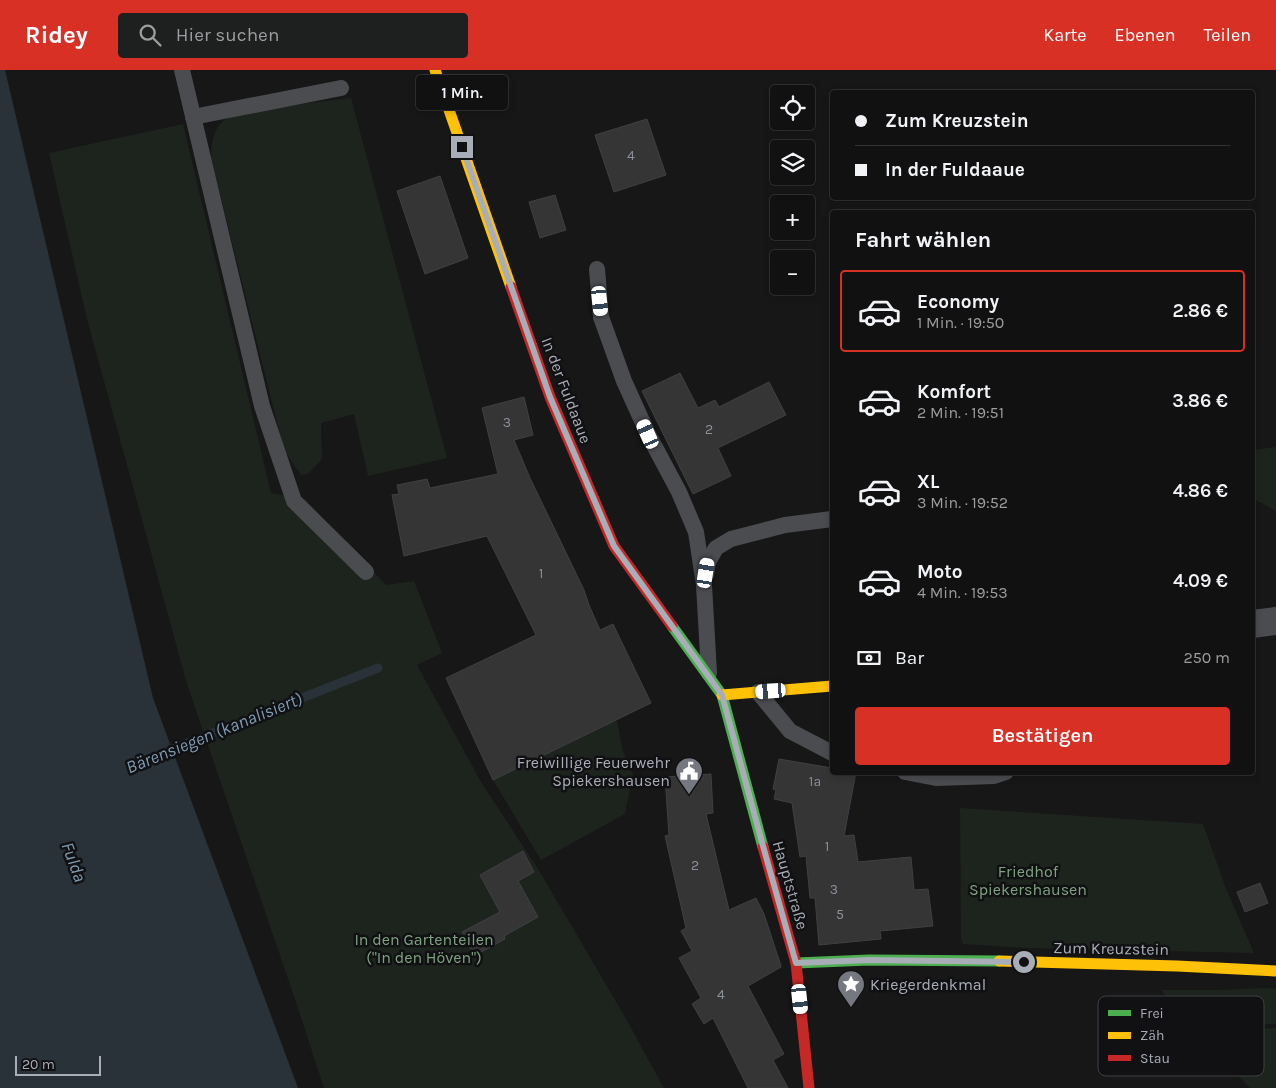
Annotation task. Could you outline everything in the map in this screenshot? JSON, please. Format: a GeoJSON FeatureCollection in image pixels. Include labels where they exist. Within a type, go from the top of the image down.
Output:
{"type":"FeatureCollection","features":[{"type":"Feature","properties":{"kind":"street","name":"In der Fuldaaue"},"geometry":{"type":"LineString","coordinates":[[435,70],[550,397],[614,546],[722,695]]}},
{"type":"Feature","properties":{"kind":"street"},"geometry":{"type":"LineString","coordinates":[[1255,624],[1276,621]]}},
{"type":"Feature","properties":{"kind":"street"},"geometry":{"type":"LineString","coordinates":[[722,695],[830,686]]}},
{"type":"Feature","properties":{"kind":"street","name":"Hauptstraße"},"geometry":{"type":"LineString","coordinates":[[722,695],[796,963],[809,1088]]}},
{"type":"Feature","properties":{"kind":"street","name":"Zum Kreuzstein"},"geometry":{"type":"LineString","coordinates":[[796,963],[869,960],[1014,961],[1276,971]]}},
{"type":"Feature","properties":{"kind":"lane"},"geometry":{"type":"LineString","coordinates":[[182,70],[262,406],[294,501],[366,572]]}},
{"type":"Feature","properties":{"kind":"lane"},"geometry":{"type":"LineString","coordinates":[[193,117],[341,88]]}},
{"type":"Feature","properties":{"kind":"lane"},"geometry":{"type":"LineString","coordinates":[[597,269],[602,317],[624,381],[648,434],[679,492],[696,532],[704,585],[709,678]]}},
{"type":"Feature","properties":{"kind":"lane"},"geometry":{"type":"LineString","coordinates":[[704,585],[708,562],[716,548],[731,538],[785,525],[829,523]]}},
{"type":"Feature","properties":{"kind":"lane"},"geometry":{"type":"LineString","coordinates":[[758,692],[790,731],[830,752]]}},
{"type":"Feature","properties":{"kind":"lane"},"geometry":{"type":"LineString","coordinates":[[920,775],[936,778],[997,775]]}},
{"type":"Feature","properties":{"kind":"green space"},"geometry":{"type":"Polygon","coordinates":[[[351,98],[447,458],[368,476],[354,414],[321,423],[322,459],[308,474],[301,475],[284,450],[211,158],[213,140],[222,122],[244,111],[351,98]]]}},
{"type":"Feature","properties":{"kind":"green space","name":"In den Gartenteilen (\"In den Höven\")"},"geometry":{"type":"Polygon","coordinates":[[[183,124],[271,493],[305,499],[386,585],[414,581],[442,653],[417,665],[481,782],[540,872],[625,1017],[664,1088],[324,1088],[187,684],[87,319],[49,153],[183,124]]]}},
{"type":"Feature","properties":{"kind":"green space"},"geometry":{"type":"Polygon","coordinates":[[[1276,447],[1276,511],[1255,500],[1255,450],[1276,447]]]}},
{"type":"Feature","properties":{"kind":"green space"},"geometry":{"type":"Polygon","coordinates":[[[617,720],[622,748],[633,775],[625,814],[541,860],[493,780],[617,720]]]}},
{"type":"Feature","properties":{"kind":"green space","name":"Friedhof Spiekershausen"},"geometry":{"type":"Polygon","coordinates":[[[960,808],[1203,824],[1225,886],[1254,953],[1026,948],[963,944],[961,939],[960,808]]]}},
{"type":"Feature","properties":{"kind":"green space"},"geometry":{"type":"Polygon","coordinates":[[[1276,989],[1276,1024],[1264,1024],[1264,996],[1166,996],[1161,990],[1276,989]]]}},
{"type":"Feature","properties":{"kind":"green space"},"geometry":{"type":"Polygon","coordinates":[[[1276,1028],[1276,1088],[1250,1088],[1238,1076],[1264,1076],[1264,1029],[1276,1028]]]}},
{"type":"Feature","properties":{"kind":"water","name":"Fulda"},"geometry":{"type":"Polygon","coordinates":[[[0,70],[5,70],[153,698],[298,1088],[0,1088],[0,70]]]}},
{"type":"Feature","properties":{"kind":"building"},"geometry":{"type":"Polygon","coordinates":[[[647,119],[666,175],[614,192],[595,135],[647,119]]]}},
{"type":"Feature","properties":{"kind":"building"},"geometry":{"type":"Polygon","coordinates":[[[440,176],[468,258],[425,274],[397,191],[440,176]]]}},
{"type":"Feature","properties":{"kind":"building"},"geometry":{"type":"Polygon","coordinates":[[[555,195],[566,230],[540,238],[529,202],[555,195]]]}},
{"type":"Feature","properties":{"kind":"building"},"geometry":{"type":"Polygon","coordinates":[[[680,373],[698,408],[715,400],[719,407],[769,382],[786,415],[718,448],[731,476],[693,494],[642,391],[680,373]]]}},
{"type":"Feature","properties":{"kind":"building"},"geometry":{"type":"Polygon","coordinates":[[[524,397],[533,435],[514,440],[530,478],[584,590],[600,630],[613,624],[651,703],[493,780],[446,678],[536,635],[487,536],[404,556],[392,495],[399,494],[397,485],[427,479],[430,488],[498,474],[482,408],[524,397]]]}},
{"type":"Feature","properties":{"kind":"building"},"geometry":{"type":"Polygon","coordinates":[[[779,759],[830,768],[830,775],[855,775],[844,836],[854,835],[858,862],[911,857],[914,890],[928,889],[933,926],[880,931],[881,939],[819,945],[815,898],[810,898],[806,856],[800,857],[792,803],[774,799],[776,790],[773,789],[779,759]]]}},
{"type":"Feature","properties":{"kind":"building"},"geometry":{"type":"Polygon","coordinates":[[[711,774],[713,813],[706,814],[729,910],[756,898],[764,914],[781,966],[748,986],[784,1054],[773,1060],[788,1088],[748,1088],[713,1018],[704,1024],[692,1004],[701,998],[679,958],[692,951],[681,931],[686,928],[665,836],[669,835],[665,777],[711,774]]]}},
{"type":"Feature","properties":{"kind":"building"},"geometry":{"type":"Polygon","coordinates":[[[523,851],[534,872],[518,881],[538,917],[504,936],[505,939],[474,956],[462,932],[500,912],[480,875],[523,851]]]}},
{"type":"Feature","properties":{"kind":"building"},"geometry":{"type":"Polygon","coordinates":[[[1260,883],[1268,903],[1245,912],[1237,892],[1260,883]]]}},
{"type":"Feature","properties":{"kind":"waterway","name":"Bärensiegen (kanalisiert)"},"geometry":{"type":"LineString","coordinates":[[162,753],[378,668]]}},
{"type":"Feature","properties":{"kind":"traffic: fast"},"geometry":{"type":"LineString","coordinates":[[672,626],[722,695],[763,847]]}},
{"type":"Feature","properties":{"kind":"traffic: fast"},"geometry":{"type":"LineString","coordinates":[[796,963],[869,960],[999,961]]}},
{"type":"Feature","properties":{"kind":"traffic: slow"},"geometry":{"type":"LineString","coordinates":[[435,70],[511,287]]}},
{"type":"Feature","properties":{"kind":"traffic: slow"},"geometry":{"type":"LineString","coordinates":[[722,695],[830,686]]}},
{"type":"Feature","properties":{"kind":"traffic: slow"},"geometry":{"type":"LineString","coordinates":[[999,961],[1276,971]]}},
{"type":"Feature","properties":{"kind":"traffic: jam"},"geometry":{"type":"LineString","coordinates":[[511,287],[550,397],[614,546],[672,626]]}},
{"type":"Feature","properties":{"kind":"traffic: jam"},"geometry":{"type":"LineString","coordinates":[[763,847],[796,963],[809,1088]]}},
{"type":"Feature","properties":{"kind":"place","name":"Freiwillige Feuerwehr Spiekershausen"},"geometry":{"type":"Point","coordinates":[689,795]}},
{"type":"Feature","properties":{"kind":"place","name":"Kriegerdenkmal"},"geometry":{"type":"Point","coordinates":[851,1008]}},
{"type":"Feature","properties":{"kind":"route"},"geometry":{"type":"LineString","coordinates":[[462,147],[550,397],[614,546],[722,695],[796,963],[869,960],[1024,962]]}}]}
